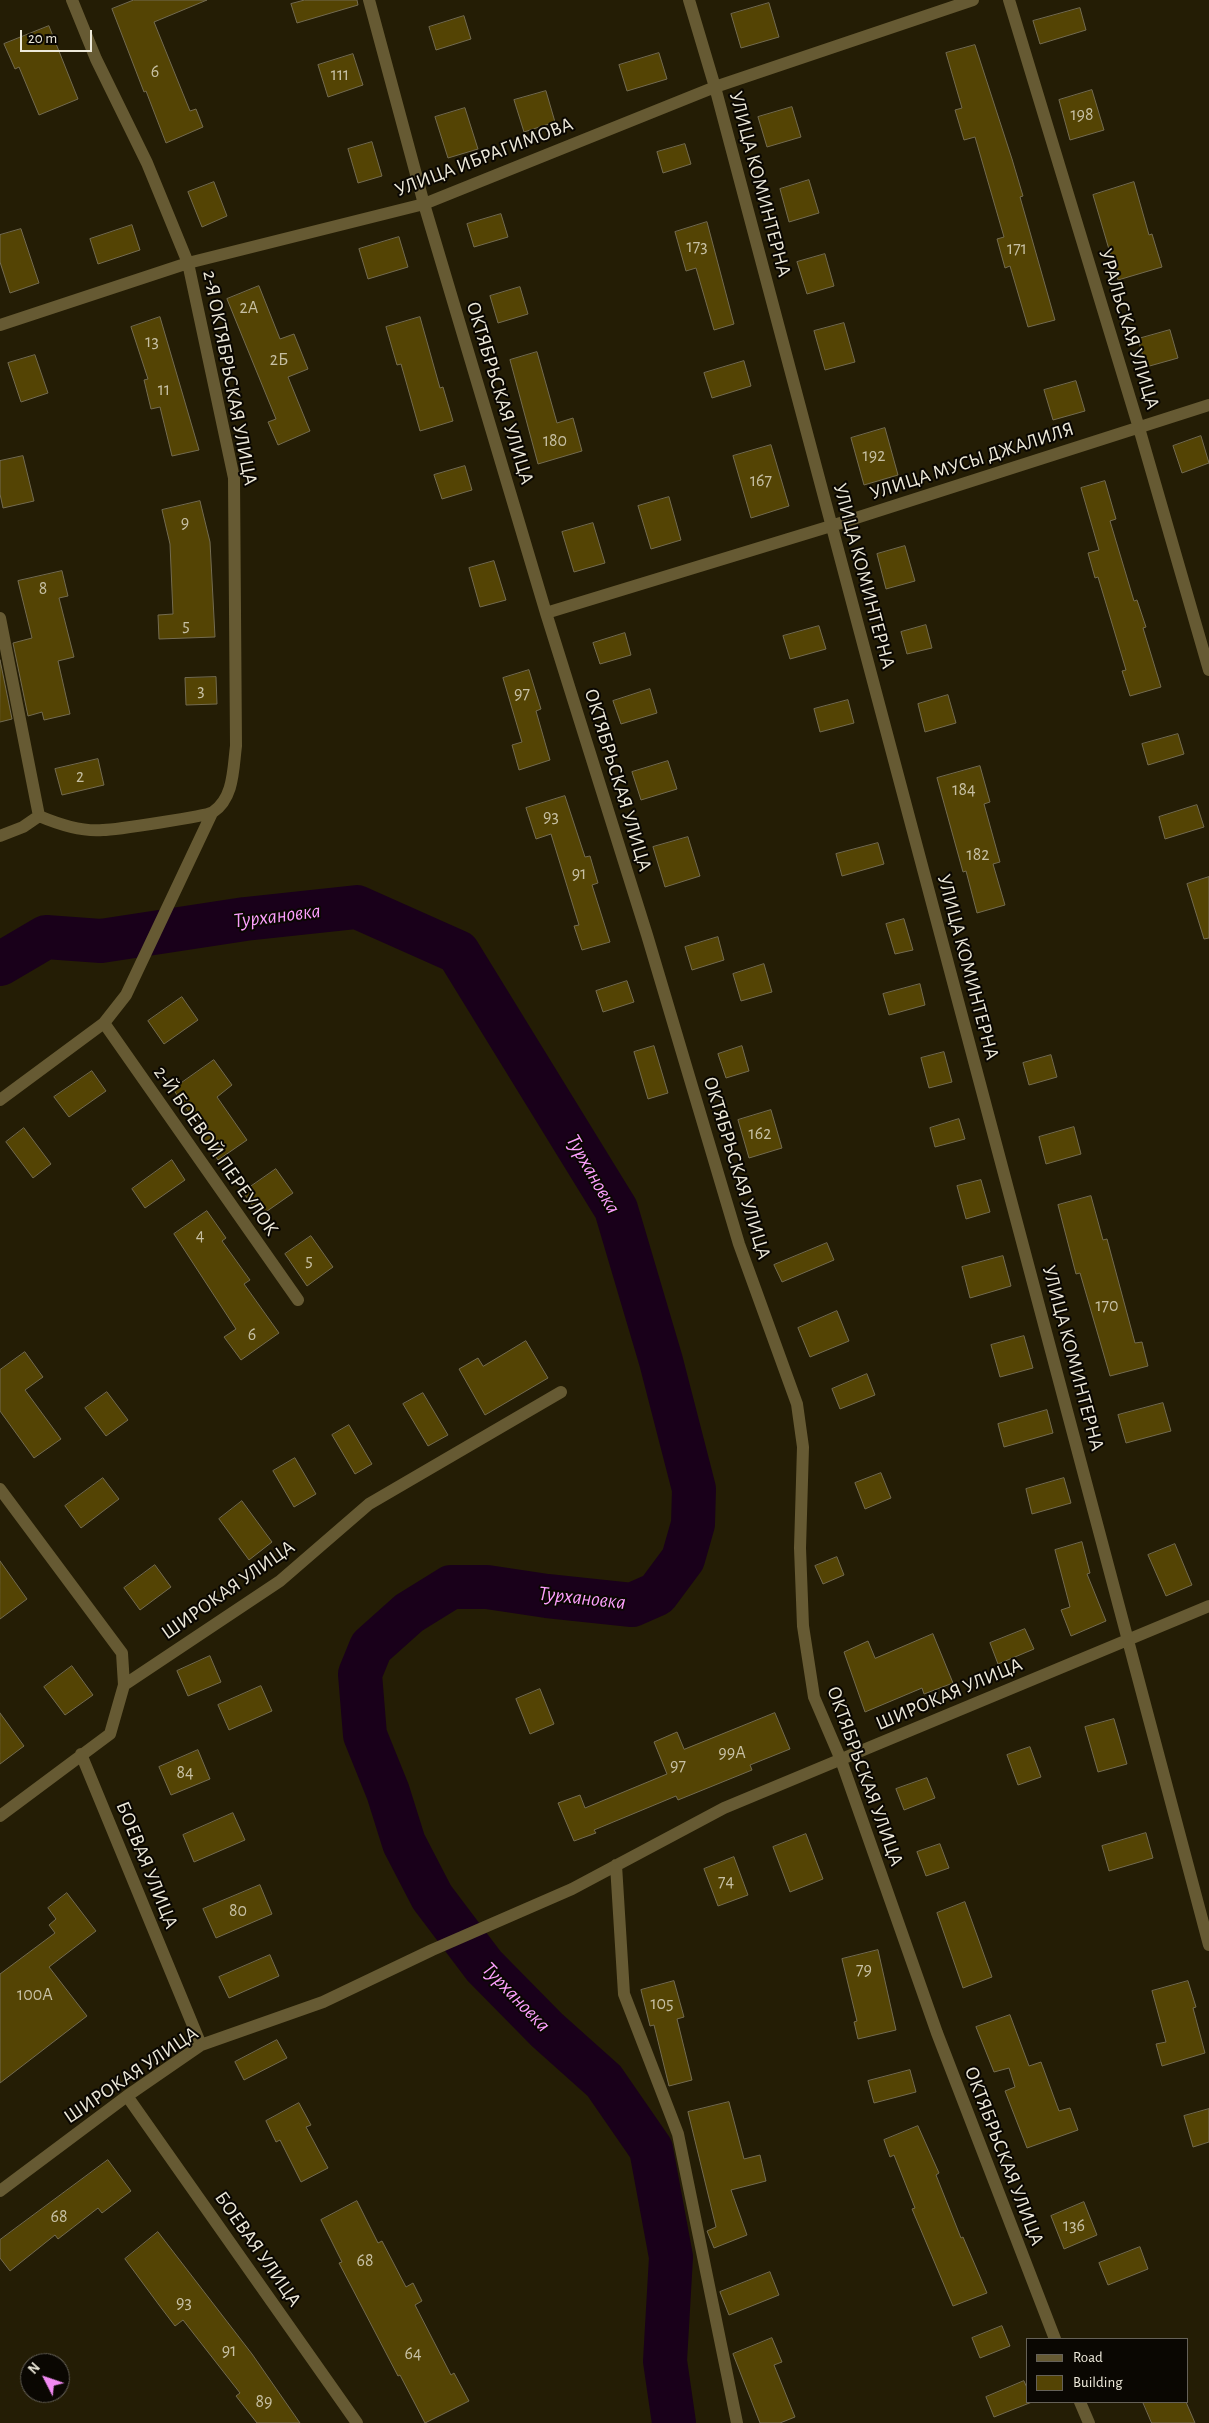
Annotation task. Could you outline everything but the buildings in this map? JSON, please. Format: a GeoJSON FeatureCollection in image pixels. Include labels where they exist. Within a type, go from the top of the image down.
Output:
{"type":"FeatureCollection","features":[{"type":"Feature","properties":{"kind":"street","name":"2-Я ОКТЯБРЬСКАЯ УЛИЦА"},"geometry":{"type":"LineString","coordinates":[[72,0],[96,59],[147,163],[188,263],[234,478],[236,746],[231,787],[225,799],[212,813]]}},
{"type":"Feature","properties":{"kind":"street","name":"ОКТЯБРЬСКАЯ УЛИЦА"},"geometry":{"type":"LineString","coordinates":[[369,0],[424,204],[546,613],[647,935],[739,1244],[797,1404],[803,1446],[800,1548],[803,1626],[814,1696],[841,1760],[937,2033],[1055,2338]]}},
{"type":"Feature","properties":{"kind":"street","name":"УЛИЦА КОМИНТЕРНА"},"geometry":{"type":"LineString","coordinates":[[689,0],[715,87],[1209,1944]]}},
{"type":"Feature","properties":{"kind":"street","name":"УЛИЦА ИБРАГИМОВА"},"geometry":{"type":"LineString","coordinates":[[0,325],[188,263],[424,204],[715,87],[973,0]]}},
{"type":"Feature","properties":{"kind":"street","name":"УРАЛЬСКАЯ УЛИЦА"},"geometry":{"type":"LineString","coordinates":[[1009,0],[1139,428],[1209,670]]}},
{"type":"Feature","properties":{"kind":"street","name":"УЛИЦА МУСЫ ДЖАЛИЛЯ"},"geometry":{"type":"LineString","coordinates":[[546,613],[831,526],[1209,405]]}},
{"type":"Feature","properties":{"kind":"street"},"geometry":{"type":"LineString","coordinates":[[0,618],[39,816]]}},
{"type":"Feature","properties":{"kind":"street"},"geometry":{"type":"LineString","coordinates":[[39,816],[56,823],[102,831],[212,813]]}},
{"type":"Feature","properties":{"kind":"street"},"geometry":{"type":"LineString","coordinates":[[0,1100],[104,1023],[126,995],[212,813]]}},
{"type":"Feature","properties":{"kind":"street"},"geometry":{"type":"LineString","coordinates":[[0,836],[23,827],[39,816]]}},
{"type":"Feature","properties":{"kind":"street","name":"2-Й БОЕВОЙ ПЕРЕУЛОК"},"geometry":{"type":"LineString","coordinates":[[104,1023],[298,1300]]}},
{"type":"Feature","properties":{"kind":"street","name":"ШИРОКАЯ УЛИЦА"},"geometry":{"type":"LineString","coordinates":[[124,1685],[280,1581],[369,1504],[560,1392]]}},
{"type":"Feature","properties":{"kind":"street"},"geometry":{"type":"LineString","coordinates":[[0,1489],[122,1653],[124,1685],[110,1734],[0,1816]]}},
{"type":"Feature","properties":{"kind":"street","name":"ШИРОКАЯ УЛИЦА"},"geometry":{"type":"LineString","coordinates":[[0,2191],[127,2096],[201,2045],[323,2002],[432,1950],[572,1889],[724,1808],[1209,1606]]}},
{"type":"Feature","properties":{"kind":"street","name":"БОЕВАЯ УЛИЦА"},"geometry":{"type":"LineString","coordinates":[[81,1754],[201,2045]]}},
{"type":"Feature","properties":{"kind":"street"},"geometry":{"type":"LineString","coordinates":[[616,1866],[624,1994],[678,2134],[737,2423]]}},
{"type":"Feature","properties":{"kind":"street","name":"БОЕВАЯ УЛИЦА"},"geometry":{"type":"LineString","coordinates":[[127,2096],[357,2423]]}},
{"type":"Feature","properties":{"kind":"street"},"geometry":{"type":"LineString","coordinates":[[1080,2403],[1089,2423]]}},
{"type":"Feature","properties":{"kind":"waterway","name":"Турхановка"},"geometry":{"type":"LineString","coordinates":[[0,964],[46,937],[101,941],[245,919],[357,907],[458,952],[616,1209],[661,1361],[694,1489],[693,1524],[683,1559],[657,1594],[632,1605],[547,1596],[487,1587],[451,1587],[409,1613],[371,1647],[360,1674],[365,1735],[388,1792],[404,1843],[432,1897],[484,1966],[547,2030],[604,2081],[651,2149],[671,2257],[665,2361],[674,2423]]}}]}
